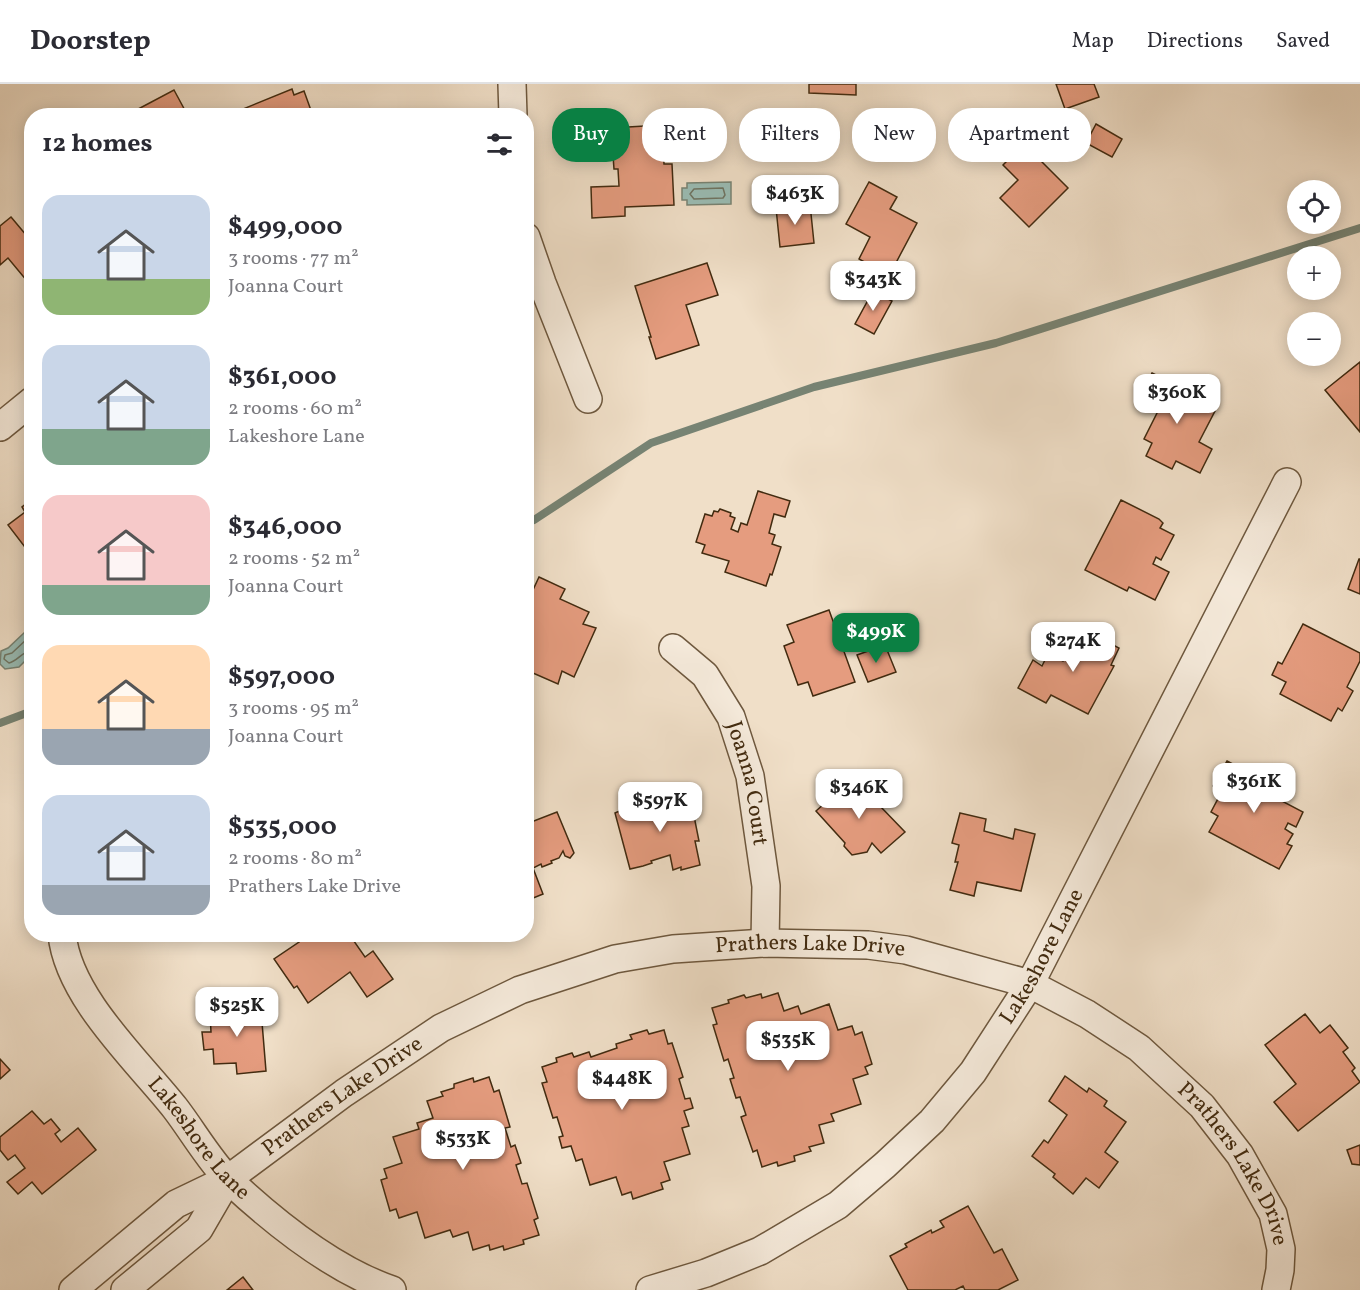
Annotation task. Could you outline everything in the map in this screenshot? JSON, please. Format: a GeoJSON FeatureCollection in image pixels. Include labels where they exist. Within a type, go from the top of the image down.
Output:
{"type":"FeatureCollection","features":[{"type":"Feature","properties":{"kind":"street"},"geometry":{"type":"LineString","coordinates":[[512,84],[513,108]]}},
{"type":"Feature","properties":{"kind":"street"},"geometry":{"type":"LineString","coordinates":[[534,260],[588,399]]}},
{"type":"Feature","properties":{"kind":"street","name":"Lakeshore Lane"},"geometry":{"type":"LineString","coordinates":[[650,1290],[706,1273],[760,1251],[838,1205],[932,1121],[973,1072],[1029,984],[1287,482]]}},
{"type":"Feature","properties":{"kind":"street","name":"Joanna Court"},"geometry":{"type":"LineString","coordinates":[[673,648],[705,675],[731,717],[750,776],[766,886],[765,943]]}},
{"type":"Feature","properties":{"kind":"street","name":"Lakeshore Lane"},"geometry":{"type":"LineString","coordinates":[[62,942],[63,950],[81,990],[99,1016],[176,1109],[228,1179],[320,1254],[369,1282],[392,1290]]}},
{"type":"Feature","properties":{"kind":"street","name":"Prathers Lake Drive"},"geometry":{"type":"LineString","coordinates":[[73,1290],[176,1204],[228,1179],[344,1093],[441,1028],[520,990],[615,960],[673,949],[765,943],[868,945],[906,950],[1029,984],[1088,1014],[1139,1048],[1202,1106],[1240,1155],[1273,1214],[1281,1250],[1276,1290]]}},
{"type":"Feature","properties":{"kind":"street","name":"Prathers Lake Drive"},"geometry":{"type":"LineString","coordinates":[[125,1290],[199,1229],[228,1179]]}},
{"type":"Feature","properties":{"kind":"water"},"geometry":{"type":"Polygon","coordinates":[[[731,182],[731,204],[687,205],[687,200],[682,200],[682,188],[687,188],[687,183],[731,182]]]}},
{"type":"Feature","properties":{"kind":"water"},"geometry":{"type":"Polygon","coordinates":[[[24,633],[24,662],[19,667],[5,669],[0,664],[1,651],[8,648],[24,633]]]}},
{"type":"Feature","properties":{"kind":"building"},"geometry":{"type":"Polygon","coordinates":[[[809,84],[856,84],[856,95],[809,93],[809,84]]]}},
{"type":"Feature","properties":{"kind":"building"},"geometry":{"type":"Polygon","coordinates":[[[1056,84],[1094,84],[1099,97],[1065,108],[1056,84]]]}},
{"type":"Feature","properties":{"kind":"building"},"geometry":{"type":"Polygon","coordinates":[[[292,89],[294,95],[304,91],[310,108],[246,108],[292,89]]]}},
{"type":"Feature","properties":{"kind":"building"},"geometry":{"type":"Polygon","coordinates":[[[174,90],[184,108],[140,108],[174,90]]]}},
{"type":"Feature","properties":{"kind":"building"},"geometry":{"type":"Polygon","coordinates":[[[1096,124],[1122,139],[1112,157],[1091,146],[1091,134],[1096,124]]]}},
{"type":"Feature","properties":{"kind":"building"},"geometry":{"type":"Polygon","coordinates":[[[642,126],[642,162],[672,164],[674,205],[625,207],[625,216],[592,218],[591,187],[619,186],[618,169],[614,169],[613,162],[630,162],[630,127],[642,126]]]}},
{"type":"Feature","properties":{"kind":"building"},"geometry":{"type":"Polygon","coordinates":[[[1006,162],[1042,162],[1068,188],[1029,227],[1000,198],[1018,180],[1003,165],[1006,162]]]}},
{"type":"Feature","properties":{"kind":"building"},"geometry":{"type":"Polygon","coordinates":[[[869,182],[897,197],[890,209],[917,223],[889,276],[859,259],[870,237],[846,224],[869,182]]]}},
{"type":"Feature","properties":{"kind":"building"},"geometry":{"type":"Polygon","coordinates":[[[810,204],[814,243],[780,247],[776,208],[810,204]]]}},
{"type":"Feature","properties":{"kind":"building"},"geometry":{"type":"Polygon","coordinates":[[[11,217],[24,232],[24,277],[8,258],[0,265],[0,226],[11,217]]]}},
{"type":"Feature","properties":{"kind":"building"},"geometry":{"type":"Polygon","coordinates":[[[707,263],[718,295],[686,305],[699,345],[656,359],[635,286],[707,263]]]}},
{"type":"Feature","properties":{"kind":"building"},"geometry":{"type":"Polygon","coordinates":[[[873,291],[892,301],[874,334],[855,324],[873,291]]]}},
{"type":"Feature","properties":{"kind":"building"},"geometry":{"type":"Polygon","coordinates":[[[1360,362],[1360,432],[1325,390],[1360,362]]]}},
{"type":"Feature","properties":{"kind":"building"},"geometry":{"type":"Polygon","coordinates":[[[1152,373],[1210,402],[1207,407],[1215,411],[1199,442],[1212,449],[1200,473],[1176,461],[1172,469],[1146,456],[1152,443],[1144,439],[1161,405],[1141,396],[1152,373]]]}},
{"type":"Feature","properties":{"kind":"building"},"geometry":{"type":"Polygon","coordinates":[[[758,491],[790,501],[785,517],[774,514],[769,533],[775,535],[772,544],[781,547],[766,586],[725,572],[729,561],[702,553],[705,545],[696,542],[705,514],[712,516],[714,511],[718,512],[720,509],[731,513],[730,516],[735,518],[731,529],[738,532],[741,523],[747,525],[758,491]]]}},
{"type":"Feature","properties":{"kind":"building"},"geometry":{"type":"Polygon","coordinates":[[[1121,500],[1159,519],[1163,523],[1160,528],[1174,535],[1161,560],[1156,557],[1153,564],[1169,572],[1155,600],[1129,587],[1127,591],[1085,570],[1121,500]]]}},
{"type":"Feature","properties":{"kind":"building"},"geometry":{"type":"Polygon","coordinates":[[[24,513],[24,546],[8,525],[24,513]]]}},
{"type":"Feature","properties":{"kind":"building"},"geometry":{"type":"Polygon","coordinates":[[[1360,559],[1360,594],[1348,589],[1360,559]]]}},
{"type":"Feature","properties":{"kind":"building"},"geometry":{"type":"Polygon","coordinates":[[[539,577],[565,589],[560,599],[589,612],[583,624],[596,628],[574,677],[562,671],[558,684],[534,673],[534,588],[539,577]]]}},
{"type":"Feature","properties":{"kind":"building"},"geometry":{"type":"Polygon","coordinates":[[[829,610],[855,682],[813,696],[808,682],[798,685],[784,646],[794,642],[787,625],[829,610]]]}},
{"type":"Feature","properties":{"kind":"building"},"geometry":{"type":"Polygon","coordinates":[[[1303,624],[1360,653],[1360,661],[1347,687],[1353,691],[1342,711],[1338,708],[1331,721],[1280,694],[1286,682],[1272,675],[1278,662],[1282,664],[1303,624]]]}},
{"type":"Feature","properties":{"kind":"building"},"geometry":{"type":"Polygon","coordinates":[[[1081,628],[1119,648],[1111,665],[1114,666],[1088,714],[1051,695],[1046,703],[1018,688],[1033,660],[1042,666],[1048,654],[1063,661],[1081,628]]]}},
{"type":"Feature","properties":{"kind":"building"},"geometry":{"type":"Polygon","coordinates":[[[885,645],[896,672],[868,682],[857,655],[885,645]]]}},
{"type":"Feature","properties":{"kind":"building"},"geometry":{"type":"Polygon","coordinates":[[[1227,761],[1252,774],[1255,767],[1284,782],[1276,798],[1303,812],[1296,827],[1288,823],[1285,829],[1293,834],[1287,844],[1292,846],[1279,869],[1209,832],[1218,816],[1211,812],[1222,791],[1213,786],[1227,761]]]}},
{"type":"Feature","properties":{"kind":"building"},"geometry":{"type":"Polygon","coordinates":[[[853,778],[905,832],[881,853],[872,843],[867,852],[852,855],[844,846],[845,843],[816,811],[853,778]]]}},
{"type":"Feature","properties":{"kind":"building"},"geometry":{"type":"Polygon","coordinates":[[[690,796],[699,841],[695,841],[700,865],[673,870],[670,855],[630,869],[615,813],[622,810],[624,806],[637,807],[654,804],[658,799],[665,798],[670,801],[690,796]]]}},
{"type":"Feature","properties":{"kind":"building"},"geometry":{"type":"Polygon","coordinates":[[[557,812],[574,853],[570,858],[565,856],[563,851],[559,858],[551,861],[552,863],[534,868],[534,821],[557,812]]]}},
{"type":"Feature","properties":{"kind":"building"},"geometry":{"type":"Polygon","coordinates":[[[960,813],[986,819],[984,831],[1013,839],[1015,829],[1035,834],[1021,891],[977,882],[974,896],[950,890],[958,862],[955,862],[959,845],[952,843],[960,813]]]}},
{"type":"Feature","properties":{"kind":"building"},"geometry":{"type":"Polygon","coordinates":[[[534,871],[543,894],[534,898],[534,871]]]}},
{"type":"Feature","properties":{"kind":"building"},"geometry":{"type":"Polygon","coordinates":[[[299,942],[355,942],[365,957],[373,951],[393,979],[367,997],[350,972],[308,1003],[297,986],[294,988],[274,959],[299,942]]]}},
{"type":"Feature","properties":{"kind":"building"},"geometry":{"type":"Polygon","coordinates":[[[778,993],[784,1011],[798,1006],[801,1014],[829,1004],[838,1030],[852,1026],[855,1035],[862,1032],[872,1064],[865,1067],[868,1074],[853,1079],[861,1104],[831,1114],[834,1121],[819,1125],[824,1143],[809,1147],[811,1151],[794,1156],[795,1161],[778,1166],[777,1162],[762,1167],[757,1150],[753,1152],[741,1117],[746,1115],[740,1097],[736,1098],[730,1079],[734,1078],[728,1059],[724,1061],[713,1025],[717,1024],[712,1008],[744,995],[746,998],[761,994],[762,998],[778,993]]]}},
{"type":"Feature","properties":{"kind":"building"},"geometry":{"type":"Polygon","coordinates":[[[247,999],[248,1011],[261,1010],[266,1071],[237,1074],[236,1063],[214,1064],[213,1049],[204,1050],[202,1032],[211,1032],[210,1014],[232,1012],[231,1000],[247,999]]]}},
{"type":"Feature","properties":{"kind":"building"},"geometry":{"type":"Polygon","coordinates":[[[1305,1014],[1320,1033],[1330,1025],[1348,1048],[1343,1052],[1355,1068],[1352,1071],[1360,1082],[1298,1131],[1274,1102],[1296,1084],[1265,1045],[1305,1014]]]}},
{"type":"Feature","properties":{"kind":"building"},"geometry":{"type":"Polygon","coordinates":[[[647,1030],[649,1034],[664,1030],[668,1044],[672,1043],[683,1077],[679,1079],[685,1099],[690,1098],[693,1108],[684,1111],[689,1126],[682,1128],[690,1154],[664,1162],[670,1180],[661,1183],[663,1189],[633,1199],[631,1192],[622,1195],[616,1177],[590,1185],[582,1159],[576,1161],[571,1146],[562,1148],[559,1137],[563,1136],[557,1117],[553,1118],[542,1083],[547,1082],[542,1067],[557,1062],[556,1058],[572,1053],[574,1057],[589,1052],[591,1057],[617,1048],[616,1044],[632,1039],[630,1035],[647,1030]]]}},
{"type":"Feature","properties":{"kind":"building"},"geometry":{"type":"Polygon","coordinates":[[[0,1059],[10,1070],[0,1079],[0,1059]]]}},
{"type":"Feature","properties":{"kind":"building"},"geometry":{"type":"Polygon","coordinates":[[[1065,1076],[1087,1092],[1089,1088],[1107,1101],[1104,1106],[1126,1122],[1105,1152],[1118,1162],[1099,1188],[1086,1178],[1073,1194],[1053,1177],[1055,1174],[1032,1156],[1044,1140],[1048,1143],[1067,1115],[1049,1101],[1065,1076]]]}},
{"type":"Feature","properties":{"kind":"building"},"geometry":{"type":"Polygon","coordinates":[[[489,1077],[494,1092],[499,1090],[510,1127],[505,1128],[511,1147],[515,1145],[521,1163],[516,1165],[522,1184],[527,1183],[538,1218],[534,1220],[539,1235],[523,1240],[524,1244],[504,1250],[503,1246],[490,1250],[489,1245],[473,1250],[468,1232],[453,1237],[450,1230],[425,1238],[417,1212],[399,1218],[396,1209],[390,1211],[381,1180],[387,1178],[384,1169],[402,1163],[393,1137],[419,1129],[417,1123],[433,1118],[427,1101],[443,1096],[441,1092],[454,1088],[454,1084],[473,1078],[474,1082],[489,1077]]]}},
{"type":"Feature","properties":{"kind":"building"},"geometry":{"type":"Polygon","coordinates":[[[32,1111],[44,1124],[51,1119],[60,1130],[55,1134],[61,1142],[78,1128],[96,1150],[42,1194],[32,1182],[18,1194],[7,1182],[25,1168],[15,1155],[8,1160],[0,1150],[0,1137],[32,1111]]]}},
{"type":"Feature","properties":{"kind":"building"},"geometry":{"type":"Polygon","coordinates":[[[1360,1145],[1360,1165],[1352,1164],[1347,1150],[1360,1145]]]}},
{"type":"Feature","properties":{"kind":"building"},"geometry":{"type":"Polygon","coordinates":[[[968,1206],[994,1253],[1002,1249],[1018,1280],[998,1290],[965,1290],[963,1286],[955,1290],[908,1290],[890,1256],[907,1247],[905,1244],[931,1230],[932,1233],[944,1227],[940,1221],[968,1206]]]}},
{"type":"Feature","properties":{"kind":"building"},"geometry":{"type":"Polygon","coordinates":[[[243,1277],[253,1290],[227,1290],[243,1277]]]}},
{"type":"Feature","properties":{"kind":"waterway"},"geometry":{"type":"LineString","coordinates":[[534,520],[651,443],[814,387],[996,343],[1360,228]]}},
{"type":"Feature","properties":{"kind":"waterway"},"geometry":{"type":"LineString","coordinates":[[0,723],[24,714]]}}]}
